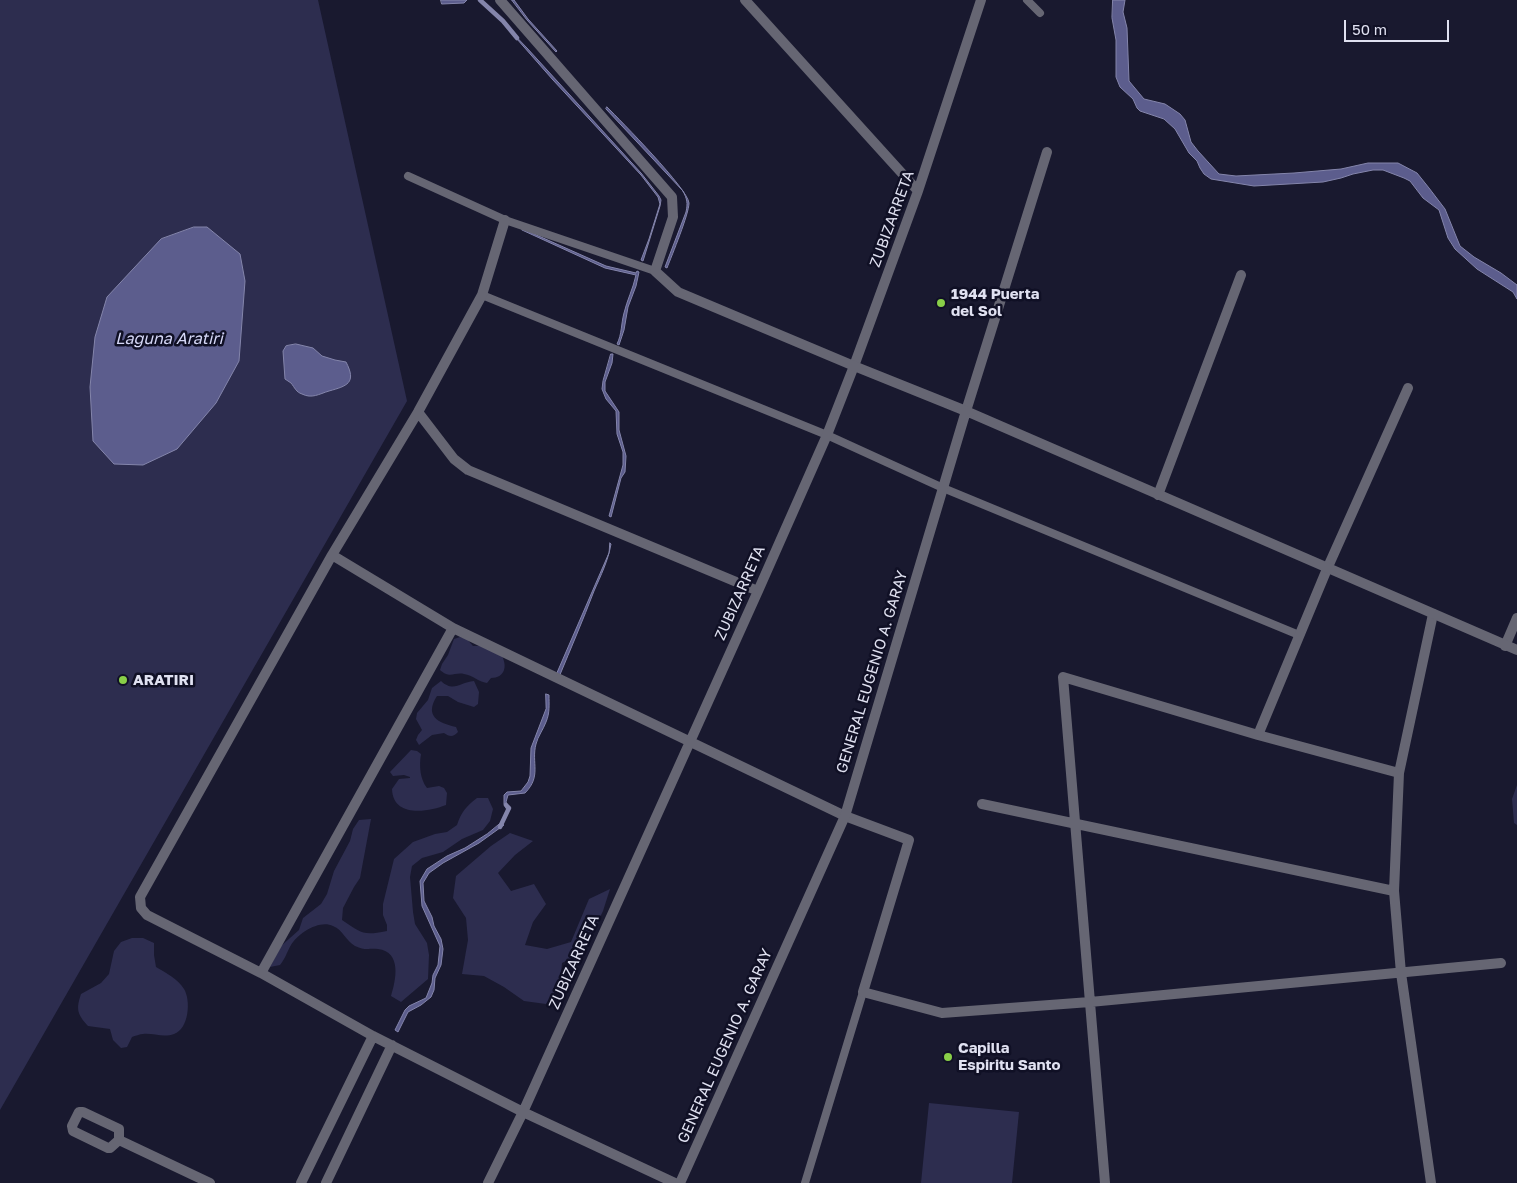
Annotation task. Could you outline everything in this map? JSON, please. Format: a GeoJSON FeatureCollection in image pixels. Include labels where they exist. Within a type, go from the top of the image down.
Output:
{"type":"FeatureCollection","features":[{"type":"Feature","properties":{"kind":"street"},"geometry":{"type":"LineString","coordinates":[[500,0],[672,197],[673,216],[655,271],[678,292],[966,411],[1517,650]]}},
{"type":"Feature","properties":{"kind":"street"},"geometry":{"type":"LineString","coordinates":[[745,0],[918,191]]}},
{"type":"Feature","properties":{"kind":"street","name":"ZUBIZARRETA"},"geometry":{"type":"LineString","coordinates":[[488,1183],[522,1112],[827,435],[918,191],[981,0]]}},
{"type":"Feature","properties":{"kind":"street","name":"GENERAL EUGENIO A. GARAY"},"geometry":{"type":"LineString","coordinates":[[680,1183],[845,816],[966,411],[1047,152]]}},
{"type":"Feature","properties":{"kind":"street"},"geometry":{"type":"LineString","coordinates":[[505,220],[482,295],[418,412],[332,555],[140,897],[141,908],[147,915],[260,973],[373,1036],[522,1112],[675,1183]]}},
{"type":"Feature","properties":{"kind":"street"},"geometry":{"type":"LineString","coordinates":[[1158,495],[1241,275]]}},
{"type":"Feature","properties":{"kind":"street"},"geometry":{"type":"LineString","coordinates":[[1258,735],[1327,568],[1408,388]]}},
{"type":"Feature","properties":{"kind":"street"},"geometry":{"type":"LineString","coordinates":[[418,412],[454,459],[468,470],[758,591]]}},
{"type":"Feature","properties":{"kind":"street"},"geometry":{"type":"LineString","coordinates":[[332,555],[453,628],[845,816],[909,840],[863,992],[942,1013],[1090,1002],[1501,963]]}},
{"type":"Feature","properties":{"kind":"street"},"geometry":{"type":"LineString","coordinates":[[1431,1183],[1401,973],[1394,891],[1399,773],[1433,614]]}},
{"type":"Feature","properties":{"kind":"street"},"geometry":{"type":"LineString","coordinates":[[1505,646],[1517,618]]}},
{"type":"Feature","properties":{"kind":"street"},"geometry":{"type":"LineString","coordinates":[[260,973],[453,628]]}},
{"type":"Feature","properties":{"kind":"street"},"geometry":{"type":"LineString","coordinates":[[1105,1183],[1063,676],[1258,735],[1399,773]]}},
{"type":"Feature","properties":{"kind":"street"},"geometry":{"type":"LineString","coordinates":[[982,804],[1394,891]]}},
{"type":"Feature","properties":{"kind":"street"},"geometry":{"type":"LineString","coordinates":[[301,1183],[373,1036]]}},
{"type":"Feature","properties":{"kind":"street"},"geometry":{"type":"LineString","coordinates":[[326,1183],[392,1045]]}},
{"type":"Feature","properties":{"kind":"street"},"geometry":{"type":"LineString","coordinates":[[79,1112],[83,1112],[119,1129],[119,1140],[108,1148],[73,1131],[72,1126],[79,1112]]}},
{"type":"Feature","properties":{"kind":"street"},"geometry":{"type":"LineString","coordinates":[[119,1140],[210,1183]]}},
{"type":"Feature","properties":{"kind":"lane"},"geometry":{"type":"LineString","coordinates":[[1027,0],[1040,13]]}},
{"type":"Feature","properties":{"kind":"lane"},"geometry":{"type":"LineString","coordinates":[[408,176],[505,220],[655,271]]}},
{"type":"Feature","properties":{"kind":"lane"},"geometry":{"type":"LineString","coordinates":[[482,295],[827,435],[943,488],[1299,635]]}},
{"type":"Feature","properties":{"kind":"lane"},"geometry":{"type":"LineString","coordinates":[[806,1183],[863,992]]}},
{"type":"Feature","properties":{"kind":"shaded area","name":"ARATIRI"},"geometry":{"type":"Polygon","coordinates":[[[0,0],[318,0],[407,401],[0,1110],[0,0]]]}},
{"type":"Feature","properties":{"kind":"shaded area"},"geometry":{"type":"Polygon","coordinates":[[[466,638],[473,646],[486,646],[501,654],[505,667],[502,674],[491,678],[487,683],[467,675],[443,673],[440,670],[442,664],[448,655],[454,639],[466,638]]]}},
{"type":"Feature","properties":{"kind":"shaded area"},"geometry":{"type":"Polygon","coordinates":[[[441,681],[453,687],[474,681],[479,692],[478,704],[474,707],[458,702],[448,696],[437,696],[432,709],[435,718],[456,727],[458,732],[451,736],[444,733],[432,735],[419,745],[416,740],[422,730],[416,719],[417,713],[428,700],[432,688],[441,681]]]}},
{"type":"Feature","properties":{"kind":"shaded area"},"geometry":{"type":"Polygon","coordinates":[[[411,750],[421,754],[421,772],[427,788],[439,786],[444,788],[447,793],[446,805],[421,811],[405,809],[398,805],[392,789],[399,779],[410,777],[404,775],[393,776],[390,772],[411,750]]]}},
{"type":"Feature","properties":{"kind":"shaded area"},"geometry":{"type":"Polygon","coordinates":[[[1517,785],[1517,825],[1514,823],[1512,799],[1517,785]]]}},
{"type":"Feature","properties":{"kind":"shaded area"},"geometry":{"type":"Polygon","coordinates":[[[477,798],[488,798],[493,809],[490,821],[483,830],[462,839],[443,852],[422,858],[412,866],[410,877],[413,912],[415,924],[427,943],[429,955],[428,979],[401,1002],[391,996],[395,968],[391,955],[386,951],[378,949],[364,949],[355,946],[339,930],[328,924],[310,928],[304,932],[294,940],[280,965],[270,967],[281,946],[299,930],[303,918],[321,904],[327,894],[334,871],[350,841],[353,829],[359,820],[371,819],[360,878],[343,908],[342,920],[354,928],[367,933],[387,931],[383,915],[383,904],[394,859],[413,842],[447,832],[457,825],[464,810],[477,798]]]}},
{"type":"Feature","properties":{"kind":"shaded area"},"geometry":{"type":"Polygon","coordinates":[[[510,833],[533,841],[515,855],[498,873],[511,891],[534,884],[546,904],[533,922],[525,945],[547,949],[571,942],[589,899],[610,889],[603,911],[583,952],[562,963],[560,985],[546,1004],[524,1001],[484,976],[462,974],[468,940],[466,918],[453,898],[456,876],[491,846],[510,833]]]}},
{"type":"Feature","properties":{"kind":"shaded area"},"geometry":{"type":"Polygon","coordinates":[[[132,938],[143,938],[154,943],[156,967],[181,985],[188,1000],[188,1007],[186,1020],[179,1031],[166,1036],[147,1034],[132,1037],[127,1047],[121,1048],[113,1040],[110,1029],[88,1026],[78,1011],[78,1004],[81,994],[101,983],[109,974],[114,951],[121,942],[132,938]]]}},
{"type":"Feature","properties":{"kind":"shaded area"},"geometry":{"type":"Polygon","coordinates":[[[929,1103],[1019,1112],[1012,1183],[921,1183],[929,1103]]]}},
{"type":"Feature","properties":{"kind":"water"},"geometry":{"type":"Polygon","coordinates":[[[441,0],[467,0],[464,3],[442,4],[441,0]]]}},
{"type":"Feature","properties":{"kind":"water"},"geometry":{"type":"Polygon","coordinates":[[[479,0],[481,0],[527,48],[641,173],[659,196],[661,200],[660,206],[643,261],[641,260],[660,204],[658,197],[641,175],[502,22],[479,0]]]}},
{"type":"Feature","properties":{"kind":"water"},"geometry":{"type":"Polygon","coordinates":[[[512,0],[514,0],[556,52],[527,20],[512,0]]]}},
{"type":"Feature","properties":{"kind":"water"},"geometry":{"type":"Polygon","coordinates":[[[1113,0],[1125,0],[1123,12],[1127,28],[1129,81],[1144,99],[1165,104],[1180,114],[1185,120],[1191,142],[1219,174],[1236,176],[1294,173],[1341,169],[1368,163],[1398,163],[1417,173],[1445,209],[1460,246],[1517,285],[1517,299],[1513,292],[1477,269],[1455,249],[1448,238],[1439,210],[1423,198],[1410,181],[1404,178],[1383,170],[1373,170],[1323,182],[1254,186],[1211,179],[1204,174],[1175,129],[1164,119],[1140,111],[1133,99],[1120,87],[1116,77],[1116,40],[1112,18],[1113,0]]]}},
{"type":"Feature","properties":{"kind":"water"},"geometry":{"type":"Polygon","coordinates":[[[607,107],[653,155],[682,189],[606,109],[607,107]]]}},
{"type":"Feature","properties":{"kind":"water"},"geometry":{"type":"Polygon","coordinates":[[[684,193],[689,203],[688,208],[667,268],[665,267],[686,212],[687,201],[684,193]]]}},
{"type":"Feature","properties":{"kind":"water","name":"Laguna Aratiri"},"geometry":{"type":"Polygon","coordinates":[[[194,227],[207,227],[240,254],[245,281],[239,361],[216,403],[177,449],[143,465],[114,464],[93,441],[90,387],[95,337],[107,297],[161,239],[194,227]]]}},
{"type":"Feature","properties":{"kind":"water"},"geometry":{"type":"Polygon","coordinates":[[[523,229],[606,266],[636,273],[637,271],[639,272],[619,345],[617,344],[624,313],[636,275],[605,268],[523,229]]]}},
{"type":"Feature","properties":{"kind":"water"},"geometry":{"type":"Polygon","coordinates":[[[296,344],[313,348],[322,356],[346,362],[351,375],[348,382],[341,387],[316,396],[309,396],[298,392],[285,379],[283,351],[286,346],[296,344]]]}},
{"type":"Feature","properties":{"kind":"water"},"geometry":{"type":"Polygon","coordinates":[[[611,354],[613,354],[612,363],[605,382],[605,391],[619,412],[619,430],[626,456],[625,472],[621,478],[611,517],[609,516],[623,465],[623,452],[617,434],[616,411],[606,399],[602,389],[611,354]]]}},
{"type":"Feature","properties":{"kind":"water"},"geometry":{"type":"Polygon","coordinates":[[[609,553],[604,568],[559,677],[556,675],[609,553]]]}},
{"type":"Feature","properties":{"kind":"water"},"geometry":{"type":"Polygon","coordinates":[[[546,694],[549,695],[549,712],[536,744],[535,775],[533,781],[525,793],[508,795],[506,802],[510,810],[507,810],[504,804],[504,795],[507,792],[521,791],[528,782],[531,748],[546,709],[546,694]]]}},
{"type":"Feature","properties":{"kind":"water"},"geometry":{"type":"Polygon","coordinates":[[[501,823],[504,825],[479,843],[429,873],[423,883],[424,901],[441,939],[443,949],[441,965],[435,978],[431,997],[408,1012],[398,1032],[395,1030],[405,1010],[426,998],[438,965],[440,946],[422,906],[420,881],[427,869],[447,856],[465,848],[501,823]]]}},
{"type":"Feature","properties":{"kind":"waterway"},"geometry":{"type":"LineString","coordinates":[[480,0],[503,21],[517,38]]}},
{"type":"Feature","properties":{"kind":"waterway"},"geometry":{"type":"LineString","coordinates":[[500,827],[509,808],[506,805]]}},
{"type":"Feature","properties":{"kind":"place","name":"1944 Puerta del Sol"},"geometry":{"type":"Point","coordinates":[941,303]}},
{"type":"Feature","properties":{"kind":"place","name":"ARATIRI"},"geometry":{"type":"Point","coordinates":[123,680]}},
{"type":"Feature","properties":{"kind":"place","name":"Capilla Espiritu Santo"},"geometry":{"type":"Point","coordinates":[948,1057]}}]}
